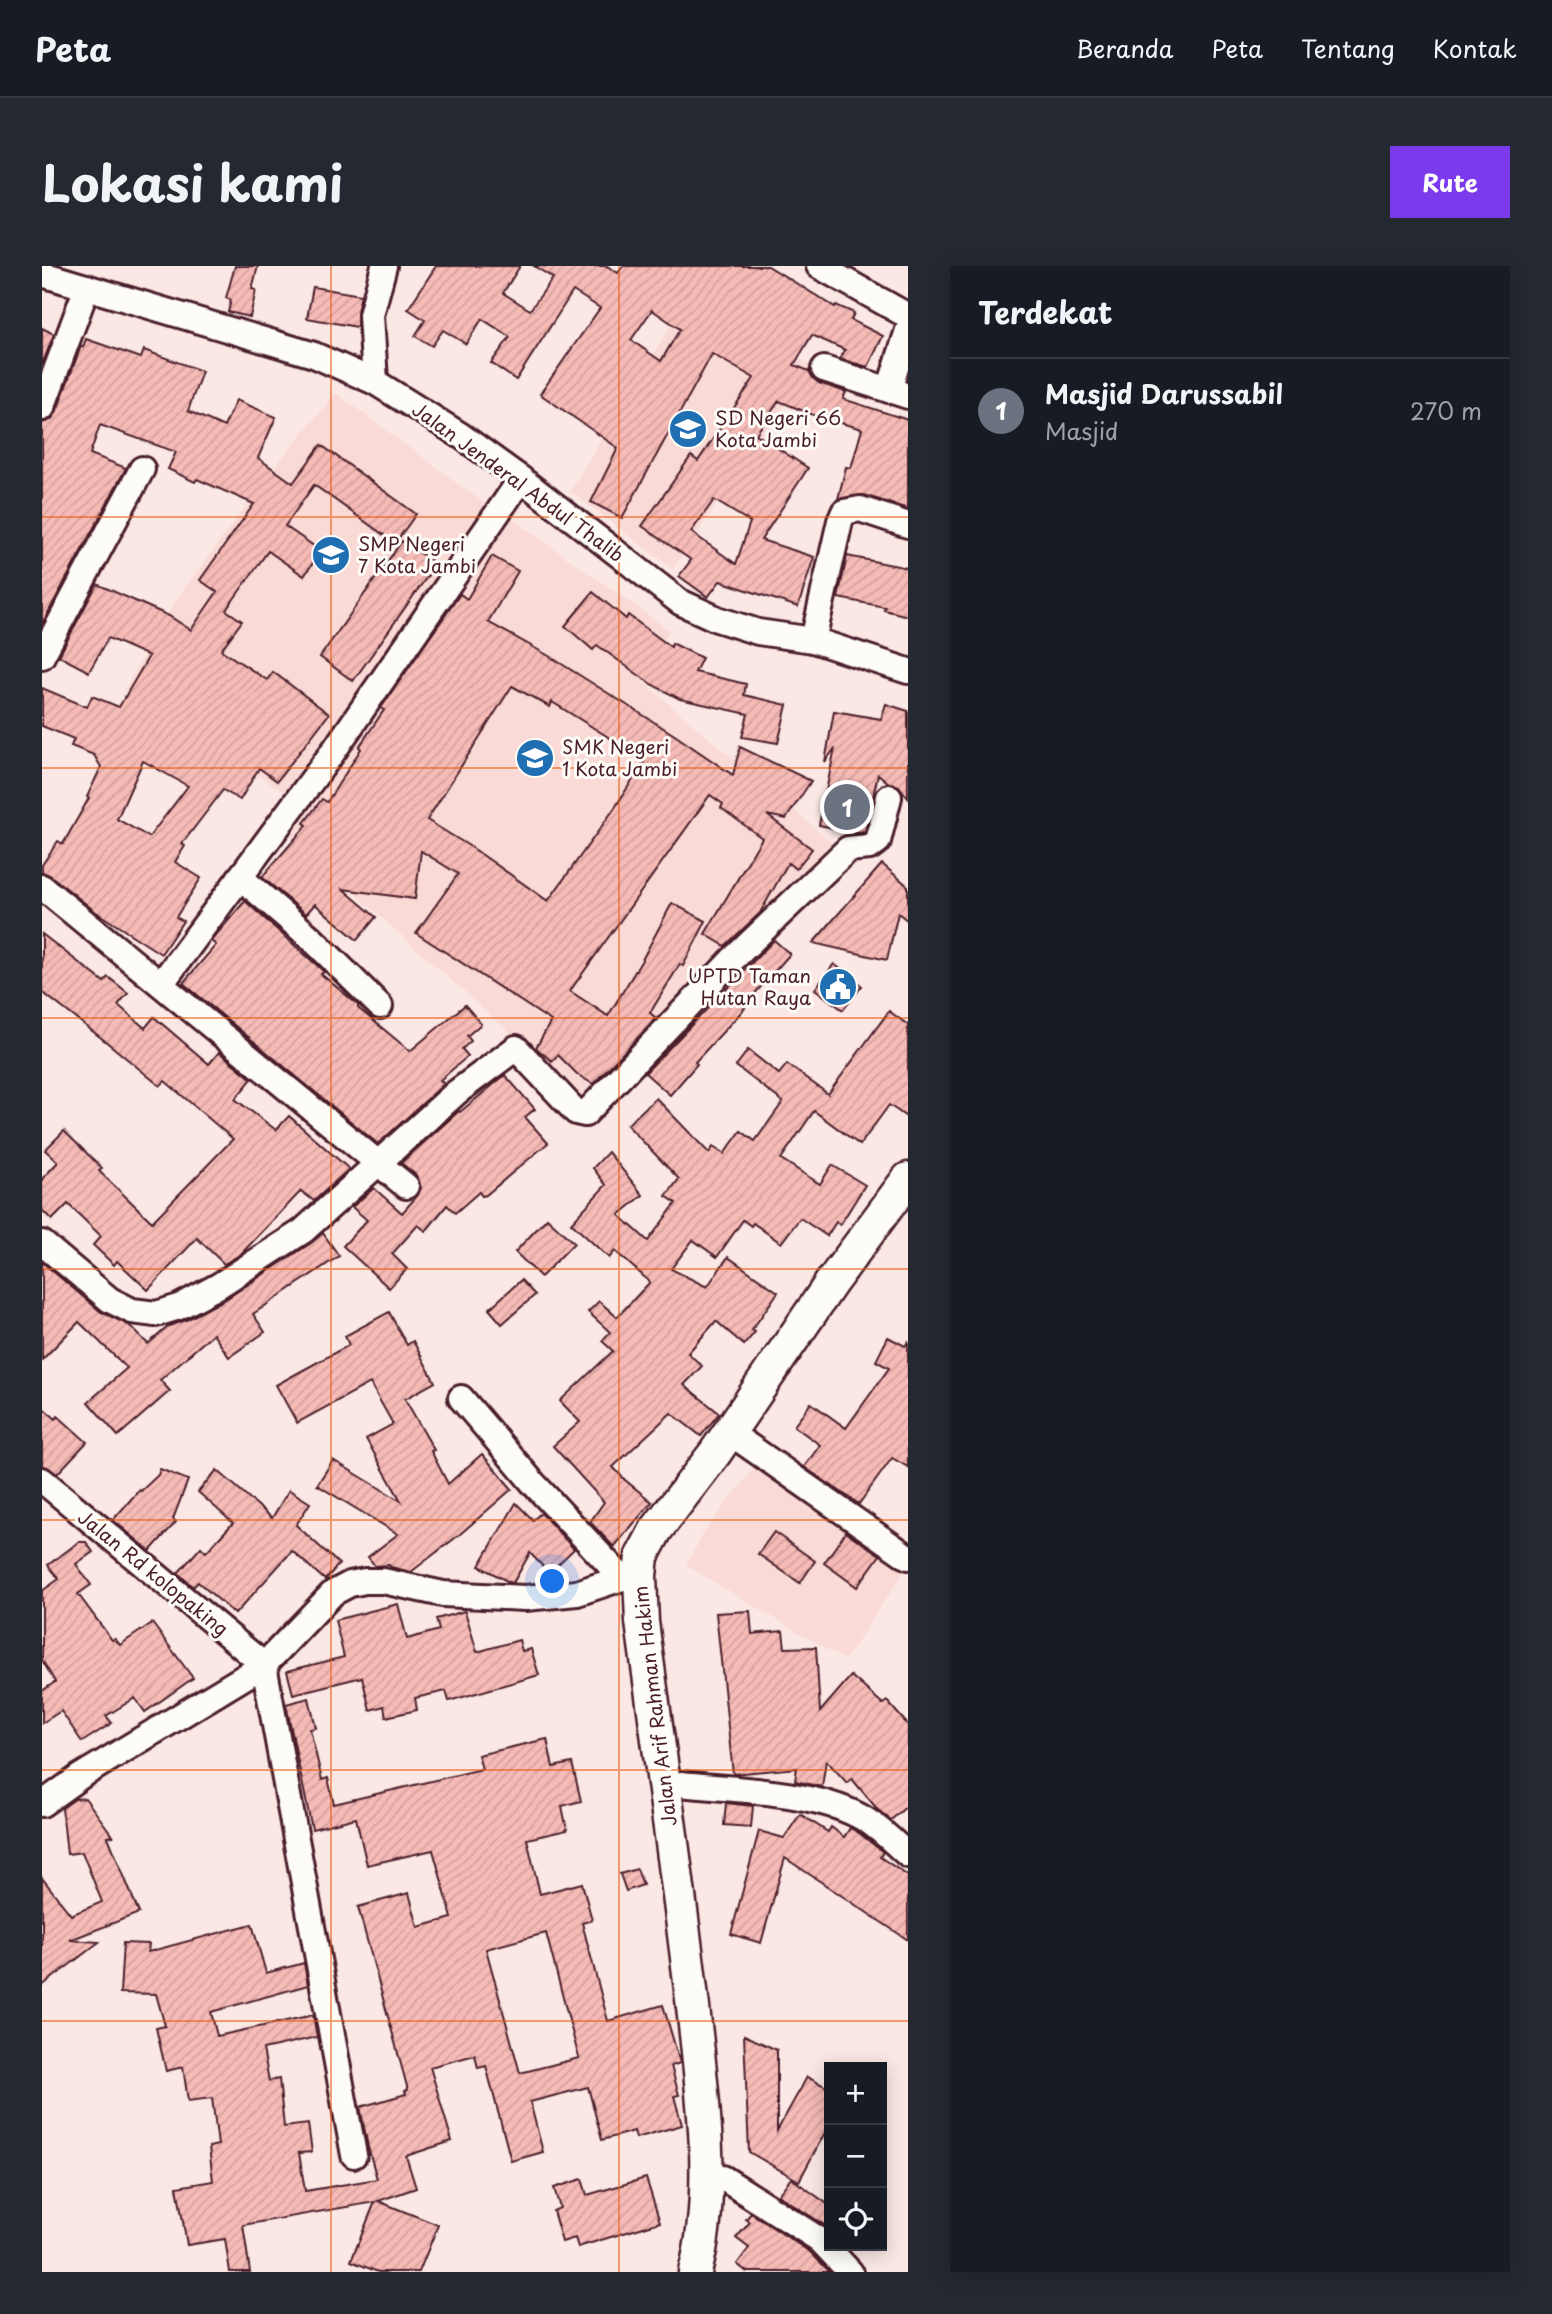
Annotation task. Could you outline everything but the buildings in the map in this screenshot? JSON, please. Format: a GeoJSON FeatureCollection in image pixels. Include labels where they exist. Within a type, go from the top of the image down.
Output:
{"type":"FeatureCollection","features":[{"type":"Feature","properties":{"kind":"main road","name":"Jalan Arif Rahman Hakim"},"geometry":{"type":"LineString","coordinates":[[729,1452],[831,1283],[908,1179]]}},
{"type":"Feature","properties":{"kind":"main road","name":"Jalan Arif Rahman Hakim"},"geometry":{"type":"LineString","coordinates":[[713,2272],[720,2246],[724,2210],[718,2078],[642,1622],[631,1577],[642,1556],[663,1535],[729,1452],[908,1208]]}},
{"type":"Feature","properties":{"kind":"main road","name":"Jalan Arif Rahman Hakim"},"geometry":{"type":"LineString","coordinates":[[663,1535],[657,1577],[659,1620],[681,1784],[680,1842],[702,2092],[707,2208],[703,2243],[695,2272]]}},
{"type":"Feature","properties":{"kind":"street"},"geometry":{"type":"LineString","coordinates":[[375,382],[371,315],[384,266]]}},
{"type":"Feature","properties":{"kind":"street"},"geometry":{"type":"LineString","coordinates":[[819,266],[908,316]]}},
{"type":"Feature","properties":{"kind":"street"},"geometry":{"type":"LineString","coordinates":[[42,408],[65,277]]}},
{"type":"Feature","properties":{"kind":"street","name":"Jalan Jenderal Abdul Thalib"},"geometry":{"type":"LineString","coordinates":[[65,277],[314,355],[375,382],[460,435],[680,602],[717,619],[758,632],[813,640],[908,671]]}},
{"type":"Feature","properties":{"kind":"street"},"geometry":{"type":"LineString","coordinates":[[824,369],[899,393],[908,330]]}},
{"type":"Feature","properties":{"kind":"street"},"geometry":{"type":"LineString","coordinates":[[42,656],[142,469]]}},
{"type":"Feature","properties":{"kind":"street"},"geometry":{"type":"LineString","coordinates":[[160,984],[333,752],[521,480]]}},
{"type":"Feature","properties":{"kind":"street"},"geometry":{"type":"LineString","coordinates":[[813,640],[844,512],[860,509],[908,524]]}},
{"type":"Feature","properties":{"kind":"street"},"geometry":{"type":"LineString","coordinates":[[42,1243],[110,1300],[132,1311],[156,1314],[178,1307],[218,1286],[303,1231],[457,1092],[516,1048],[576,1112],[585,1114],[732,960],[848,849],[870,846],[877,841],[889,797]]}},
{"type":"Feature","properties":{"kind":"street"},"geometry":{"type":"LineString","coordinates":[[240,877],[311,939],[380,1006]]}},
{"type":"Feature","properties":{"kind":"street"},"geometry":{"type":"LineString","coordinates":[[42,887],[405,1186]]}},
{"type":"Feature","properties":{"kind":"street"},"geometry":{"type":"LineString","coordinates":[[42,1804],[81,1776],[264,1665],[333,1593],[350,1584],[383,1581],[443,1594],[525,1598],[577,1593],[631,1577],[534,1484],[461,1398]]}},
{"type":"Feature","properties":{"kind":"street"},"geometry":{"type":"LineString","coordinates":[[729,1452],[908,1557]]}},
{"type":"Feature","properties":{"kind":"street","name":"Jalan Rd kolopaking"},"geometry":{"type":"LineString","coordinates":[[42,1480],[71,1507],[205,1613],[264,1665]]}},
{"type":"Feature","properties":{"kind":"street"},"geometry":{"type":"LineString","coordinates":[[264,1665],[354,2155]]}},
{"type":"Feature","properties":{"kind":"street"},"geometry":{"type":"LineString","coordinates":[[681,1784],[792,1796],[827,1803],[866,1819],[908,1855]]}},
{"type":"Feature","properties":{"kind":"street"},"geometry":{"type":"LineString","coordinates":[[723,2178],[820,2240],[850,2272]]}},
{"type":"Feature","properties":{"kind":"shaded area","name":"SD Negeri 66 Kota Jambi"},"geometry":{"type":"Polygon","coordinates":[[[697,282],[811,367],[673,569],[570,491],[697,282]]]}},
{"type":"Feature","properties":{"kind":"shaded area","name":"SMP Negeri 7 Kota Jambi"},"geometry":{"type":"Polygon","coordinates":[[[336,393],[488,506],[286,793],[124,691],[173,604],[276,465],[336,393]]]}},
{"type":"Feature","properties":{"kind":"shaded area","name":"SMK Negeri 1 Kota Jambi"},"geometry":{"type":"Polygon","coordinates":[[[506,514],[669,630],[643,682],[836,846],[601,1114],[288,834],[441,604],[506,514]]]}},
{"type":"Feature","properties":{"kind":"shaded area"},"geometry":{"type":"Polygon","coordinates":[[[758,1463],[908,1566],[845,1660],[686,1565],[704,1532],[758,1463]]]}},
{"type":"Feature","properties":{"kind":"place","name":"SD Negeri 66 Kota Jambi"},"geometry":{"type":"Point","coordinates":[688,429]}},
{"type":"Feature","properties":{"kind":"place","name":"SMP Negeri 7 Kota Jambi"},"geometry":{"type":"Point","coordinates":[331,555]}},
{"type":"Feature","properties":{"kind":"place","name":"SMK Negeri 1 Kota Jambi"},"geometry":{"type":"Point","coordinates":[535,758]}},
{"type":"Feature","properties":{"kind":"place","name":"Masjid Darussabil"},"geometry":{"type":"Point","coordinates":[847,807]}},
{"type":"Feature","properties":{"kind":"place","name":"UPTD Taman Hutan Raya"},"geometry":{"type":"Point","coordinates":[838,987]}}]}
